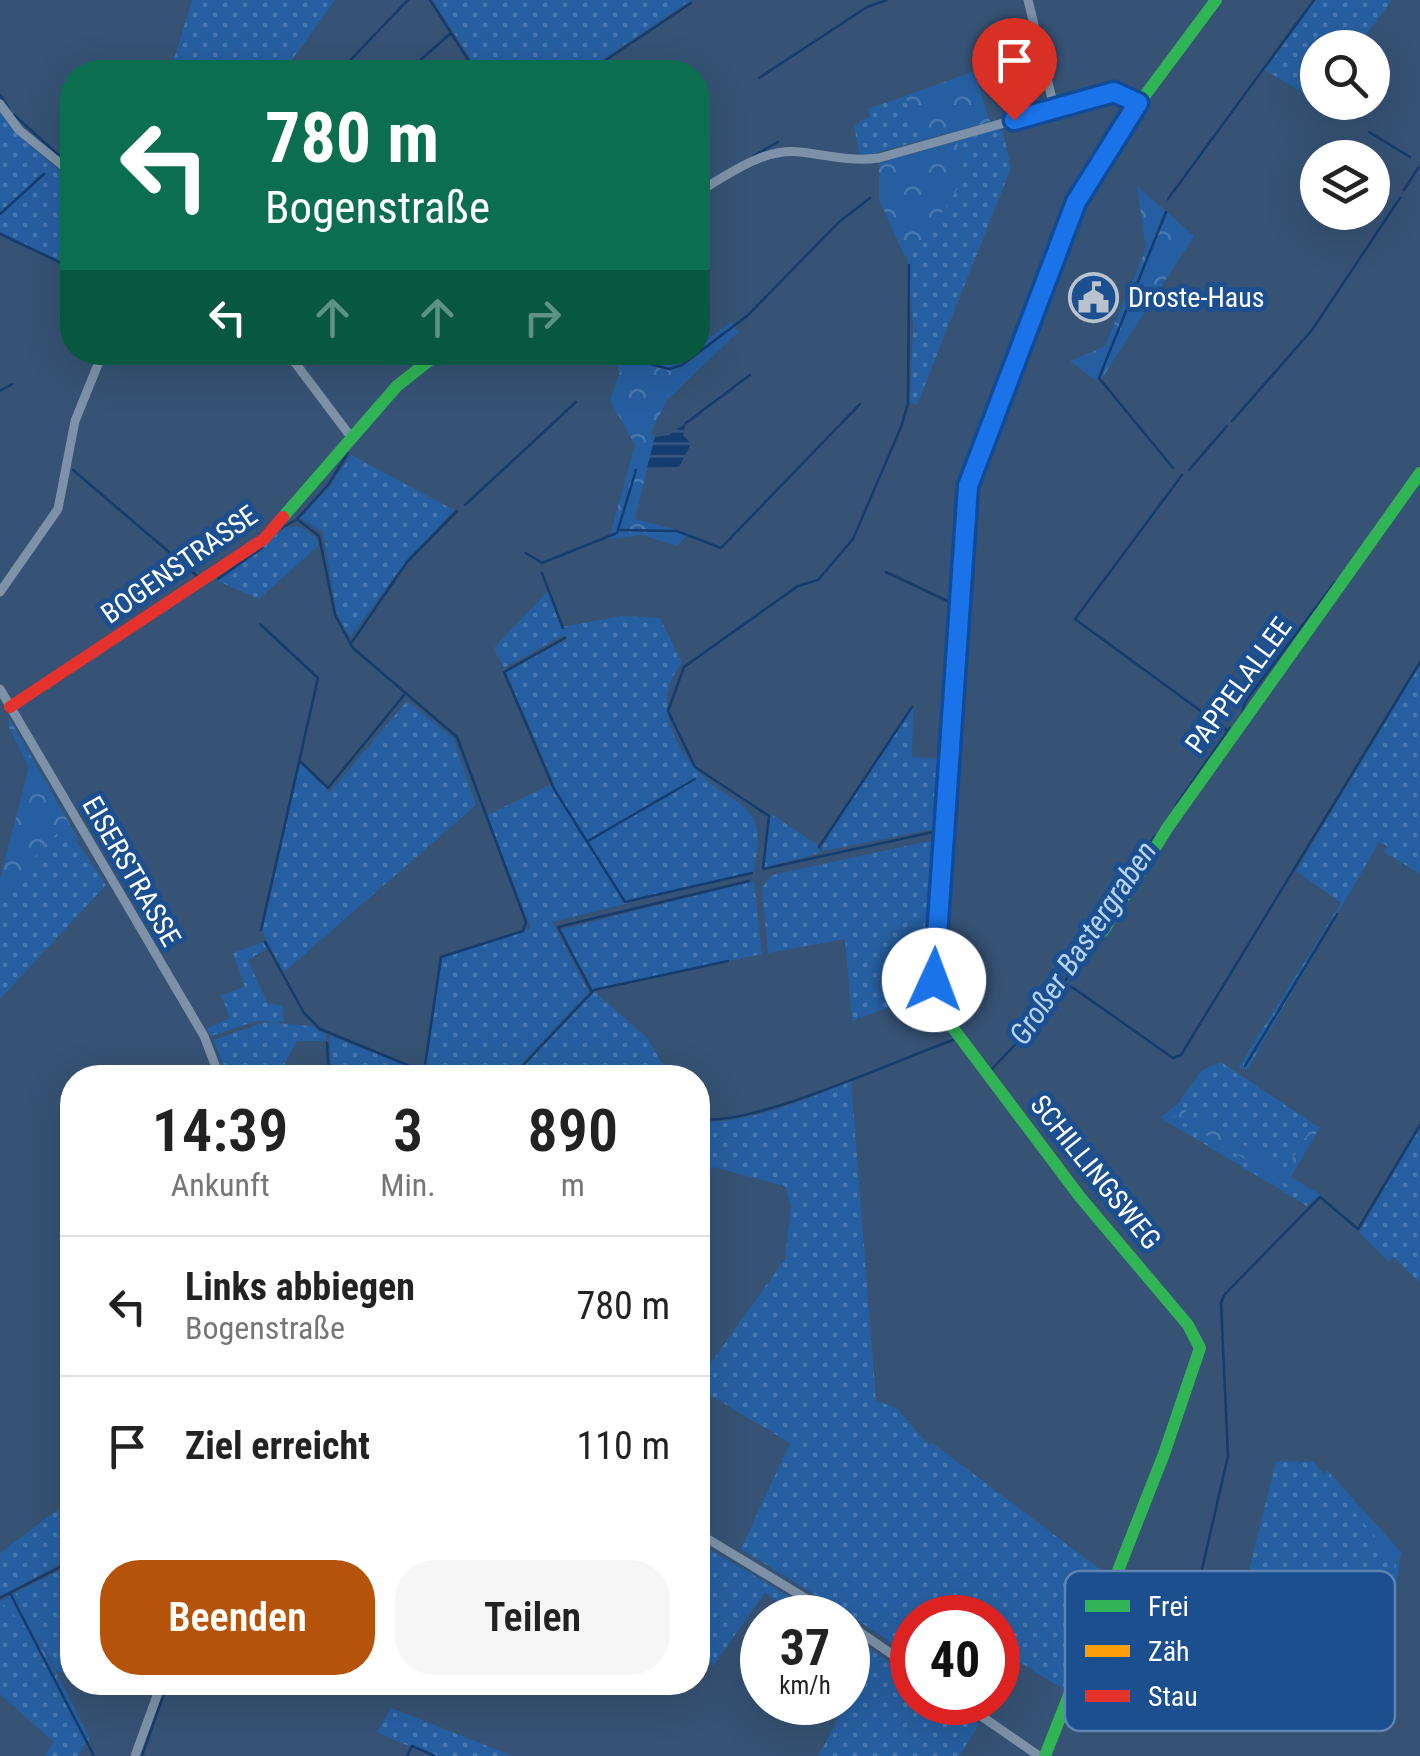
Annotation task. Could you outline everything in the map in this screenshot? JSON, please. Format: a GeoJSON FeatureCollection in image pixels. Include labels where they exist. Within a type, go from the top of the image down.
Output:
{"type":"FeatureCollection","features":[{"type":"Feature","properties":{"kind":"street"},"geometry":{"type":"LineString","coordinates":[[1028,0],[1054,107]]}},
{"type":"Feature","properties":{"kind":"street","name":"SCHILLINGSWEG"},"geometry":{"type":"LineString","coordinates":[[1117,1571],[1164,1454],[1200,1348],[1188,1325],[1080,1197],[957,1034],[935,991],[934,957],[955,713],[968,486],[1076,202],[1138,103],[1216,0]]}},
{"type":"Feature","properties":{"kind":"street"},"geometry":{"type":"LineString","coordinates":[[710,186],[772,153],[799,152],[846,160],[879,158],[1114,92],[1138,103]]}},
{"type":"Feature","properties":{"kind":"street"},"geometry":{"type":"LineString","coordinates":[[0,104],[18,130],[60,163]]}},
{"type":"Feature","properties":{"kind":"street"},"geometry":{"type":"LineString","coordinates":[[0,592],[58,510],[75,421],[98,365]]}},
{"type":"Feature","properties":{"kind":"street"},"geometry":{"type":"LineString","coordinates":[[297,365],[351,437]]}},
{"type":"Feature","properties":{"kind":"street","name":"BOGENSTRASSE"},"geometry":{"type":"LineString","coordinates":[[10,708],[264,539],[397,386],[424,365]]}},
{"type":"Feature","properties":{"kind":"street","name":"PAPPELALLEE"},"geometry":{"type":"LineString","coordinates":[[1103,931],[1168,827],[1420,473]]}},
{"type":"Feature","properties":{"kind":"street","name":"EISERSTRASSE"},"geometry":{"type":"LineString","coordinates":[[0,689],[204,1036],[215,1065]]}},
{"type":"Feature","properties":{"kind":"street"},"geometry":{"type":"LineString","coordinates":[[710,1540],[800,1595]]}},
{"type":"Feature","properties":{"kind":"street"},"geometry":{"type":"LineString","coordinates":[[135,1756],[157,1695]]}},
{"type":"Feature","properties":{"kind":"street","name":"SCHILLINGSWEG"},"geometry":{"type":"LineString","coordinates":[[1042,1756],[1065,1699]]}},
{"type":"Feature","properties":{"kind":"street"},"geometry":{"type":"LineString","coordinates":[[996,1725],[1042,1756]]}},
{"type":"Feature","properties":{"kind":"green space"},"geometry":{"type":"Polygon","coordinates":[[[192,0],[335,0],[292,60],[174,60],[192,0]]]}},
{"type":"Feature","properties":{"kind":"green space"},"geometry":{"type":"Polygon","coordinates":[[[433,0],[691,0],[602,60],[471,60],[433,0]]]}},
{"type":"Feature","properties":{"kind":"green space"},"geometry":{"type":"Polygon","coordinates":[[[1316,0],[1392,0],[1370,30],[1300,30],[1300,91],[1265,70],[1316,0]]]}},
{"type":"Feature","properties":{"kind":"green space"},"geometry":{"type":"Polygon","coordinates":[[[974,71],[990,122],[923,140],[905,96],[974,71]]]}},
{"type":"Feature","properties":{"kind":"green space"},"geometry":{"type":"Polygon","coordinates":[[[905,96],[923,140],[860,157],[854,126],[870,116],[867,109],[905,96]]]}},
{"type":"Feature","properties":{"kind":"green space"},"geometry":{"type":"Polygon","coordinates":[[[0,112],[17,134],[60,171],[60,261],[0,232],[0,112]]]}},
{"type":"Feature","properties":{"kind":"green space"},"geometry":{"type":"Polygon","coordinates":[[[1002,127],[1011,168],[917,405],[910,402],[913,326],[907,256],[917,251],[965,177],[957,141],[1002,127]]]}},
{"type":"Feature","properties":{"kind":"green space"},"geometry":{"type":"Polygon","coordinates":[[[957,141],[965,177],[917,251],[905,257],[879,199],[879,163],[957,141]]]}},
{"type":"Feature","properties":{"kind":"green space"},"geometry":{"type":"Polygon","coordinates":[[[1137,186],[1194,236],[1102,378],[1095,380],[1070,361],[1105,346],[1146,249],[1137,186]]]}},
{"type":"Feature","properties":{"kind":"green space"},"geometry":{"type":"Polygon","coordinates":[[[731,322],[738,332],[710,359],[710,337],[731,322]]]}},
{"type":"Feature","properties":{"kind":"green space"},"geometry":{"type":"Polygon","coordinates":[[[617,365],[704,365],[668,399],[650,433],[655,437],[635,519],[689,533],[677,546],[642,535],[609,539],[635,445],[610,400],[620,372],[617,365]]]}},
{"type":"Feature","properties":{"kind":"green space"},"geometry":{"type":"Polygon","coordinates":[[[351,455],[454,510],[406,561],[350,637],[337,614],[323,532],[300,518],[330,486],[351,455]]]}},
{"type":"Feature","properties":{"kind":"green space"},"geometry":{"type":"Polygon","coordinates":[[[286,527],[300,527],[316,538],[318,546],[259,599],[218,581],[286,527]]]}},
{"type":"Feature","properties":{"kind":"green space"},"geometry":{"type":"Polygon","coordinates":[[[548,591],[561,627],[621,616],[660,618],[682,663],[667,695],[671,728],[699,772],[753,818],[758,838],[754,872],[552,922],[589,992],[520,1065],[426,1065],[442,958],[531,928],[487,815],[554,783],[506,672],[567,639],[564,635],[504,668],[494,648],[548,591]]]}},
{"type":"Feature","properties":{"kind":"green space"},"geometry":{"type":"Polygon","coordinates":[[[1420,665],[1420,874],[1384,852],[1387,846],[1379,842],[1247,1070],[1239,1067],[1341,903],[1296,871],[1420,665]]]}},
{"type":"Feature","properties":{"kind":"green space"},"geometry":{"type":"Polygon","coordinates":[[[407,701],[453,738],[476,805],[284,972],[262,932],[300,764],[330,792],[407,701]]]}},
{"type":"Feature","properties":{"kind":"green space"},"geometry":{"type":"Polygon","coordinates":[[[913,707],[912,757],[944,759],[938,828],[823,851],[822,846],[913,707]]]}},
{"type":"Feature","properties":{"kind":"green space"},"geometry":{"type":"Polygon","coordinates":[[[9,718],[81,844],[65,827],[47,842],[0,901],[0,879],[29,767],[9,727],[9,718]]]}},
{"type":"Feature","properties":{"kind":"green space"},"geometry":{"type":"Polygon","coordinates":[[[771,814],[818,845],[820,853],[763,868],[771,814]]]}},
{"type":"Feature","properties":{"kind":"green space"},"geometry":{"type":"Polygon","coordinates":[[[66,826],[106,885],[0,999],[0,901],[47,842],[66,826]]]}},
{"type":"Feature","properties":{"kind":"green space"},"geometry":{"type":"Polygon","coordinates":[[[930,841],[937,849],[928,956],[931,992],[852,1021],[845,939],[768,953],[762,887],[772,875],[930,841]]]}},
{"type":"Feature","properties":{"kind":"green space"},"geometry":{"type":"Polygon","coordinates":[[[754,881],[762,954],[593,989],[559,930],[754,881]]]}},
{"type":"Feature","properties":{"kind":"green space"},"geometry":{"type":"Polygon","coordinates":[[[263,942],[267,948],[248,960],[267,1003],[283,1006],[284,1022],[256,1021],[211,1036],[206,1029],[230,1018],[221,995],[245,987],[233,953],[263,942]]]}},
{"type":"Feature","properties":{"kind":"green space"},"geometry":{"type":"Polygon","coordinates":[[[594,991],[648,1039],[663,1065],[523,1065],[594,991]]]}},
{"type":"Feature","properties":{"kind":"green space"},"geometry":{"type":"Polygon","coordinates":[[[265,1022],[311,1026],[326,1035],[326,1041],[297,1041],[284,1065],[223,1065],[214,1040],[265,1022]]]}},
{"type":"Feature","properties":{"kind":"green space"},"geometry":{"type":"Polygon","coordinates":[[[330,1036],[405,1065],[331,1065],[330,1036]]]}},
{"type":"Feature","properties":{"kind":"green space"},"geometry":{"type":"Polygon","coordinates":[[[1221,1062],[1314,1124],[1285,1170],[1177,1105],[1202,1070],[1221,1062]]]}},
{"type":"Feature","properties":{"kind":"green space"},"geometry":{"type":"Polygon","coordinates":[[[851,1080],[876,1400],[896,1408],[930,1446],[931,1442],[1102,1571],[1065,1571],[1063,1689],[1020,1663],[1020,1595],[890,1595],[890,1643],[870,1629],[870,1595],[816,1595],[741,1549],[790,1443],[710,1395],[710,1364],[785,1259],[791,1206],[785,1186],[713,1167],[710,1170],[710,1122],[733,1120],[797,1102],[851,1080]]]}},
{"type":"Feature","properties":{"kind":"green space"},"geometry":{"type":"Polygon","coordinates":[[[1177,1105],[1285,1170],[1314,1124],[1320,1127],[1291,1177],[1320,1195],[1313,1200],[1167,1112],[1177,1105]]]}},
{"type":"Feature","properties":{"kind":"green space"},"geometry":{"type":"Polygon","coordinates":[[[1167,1112],[1313,1200],[1307,1206],[1161,1118],[1167,1112]]]}},
{"type":"Feature","properties":{"kind":"green space"},"geometry":{"type":"Polygon","coordinates":[[[1420,1128],[1420,1283],[1394,1257],[1389,1262],[1359,1232],[1420,1128]]]}},
{"type":"Feature","properties":{"kind":"green space"},"geometry":{"type":"Polygon","coordinates":[[[1276,1461],[1313,1462],[1392,1555],[1396,1568],[1395,1574],[1395,1571],[1249,1571],[1276,1461]]]}},
{"type":"Feature","properties":{"kind":"green space"},"geometry":{"type":"Polygon","coordinates":[[[1327,1470],[1401,1552],[1395,1597],[1395,1561],[1323,1474],[1327,1470]]]}},
{"type":"Feature","properties":{"kind":"green space"},"geometry":{"type":"Polygon","coordinates":[[[60,1508],[60,1564],[0,1596],[0,1553],[60,1508]]]}},
{"type":"Feature","properties":{"kind":"green space"},"geometry":{"type":"Polygon","coordinates":[[[710,1550],[786,1595],[740,1595],[740,1628],[713,1666],[710,1550]]]}},
{"type":"Feature","properties":{"kind":"green space"},"geometry":{"type":"Polygon","coordinates":[[[60,1570],[60,1672],[56,1670],[15,1593],[60,1570]]]}},
{"type":"Feature","properties":{"kind":"green space"},"geometry":{"type":"Polygon","coordinates":[[[15,1593],[60,1680],[60,1688],[30,1632],[0,1601],[15,1593]]]}},
{"type":"Feature","properties":{"kind":"green space"},"geometry":{"type":"Polygon","coordinates":[[[0,1601],[28,1629],[51,1665],[60,1684],[60,1695],[65,1695],[86,1740],[78,1756],[45,1756],[54,1742],[0,1694],[0,1601]]]}},
{"type":"Feature","properties":{"kind":"green space"},"geometry":{"type":"Polygon","coordinates":[[[870,1648],[890,1663],[890,1725],[979,1725],[959,1756],[818,1756],[835,1725],[870,1725],[870,1648]]]}},
{"type":"Feature","properties":{"kind":"green space"},"geometry":{"type":"Polygon","coordinates":[[[64,1695],[68,1695],[90,1738],[88,1741],[64,1695]]]}},
{"type":"Feature","properties":{"kind":"green space"},"geometry":{"type":"Polygon","coordinates":[[[391,1708],[513,1756],[431,1756],[377,1732],[391,1708]]]}},
{"type":"Feature","properties":{"kind":"shaded area"},"geometry":{"type":"Polygon","coordinates":[[[686,423],[683,435],[691,444],[679,467],[647,468],[655,437],[669,435],[686,423]]]}},
{"type":"Feature","properties":{"kind":"waterway"},"geometry":{"type":"LineString","coordinates":[[350,60],[408,0]]}},
{"type":"Feature","properties":{"kind":"waterway"},"geometry":{"type":"LineString","coordinates":[[430,0],[468,60]]}},
{"type":"Feature","properties":{"kind":"waterway"},"geometry":{"type":"LineString","coordinates":[[759,78],[867,7],[887,0]]}},
{"type":"Feature","properties":{"kind":"waterway"},"geometry":{"type":"LineString","coordinates":[[1168,199],[1314,0]]}},
{"type":"Feature","properties":{"kind":"waterway"},"geometry":{"type":"LineString","coordinates":[[606,60],[691,3]]}},
{"type":"Feature","properties":{"kind":"waterway"},"geometry":{"type":"LineString","coordinates":[[421,60],[451,33]]}},
{"type":"Feature","properties":{"kind":"waterway"},"geometry":{"type":"LineString","coordinates":[[0,95],[9,109]]}},
{"type":"Feature","properties":{"kind":"waterway"},"geometry":{"type":"LineString","coordinates":[[14,115],[60,156]]}},
{"type":"Feature","properties":{"kind":"waterway"},"geometry":{"type":"LineString","coordinates":[[1369,132],[1410,157]]}},
{"type":"Feature","properties":{"kind":"waterway"},"geometry":{"type":"LineString","coordinates":[[753,156],[778,142]]}},
{"type":"Feature","properties":{"kind":"waterway"},"geometry":{"type":"LineString","coordinates":[[1404,190],[1418,168]]}},
{"type":"Feature","properties":{"kind":"waterway"},"geometry":{"type":"LineString","coordinates":[[0,214],[44,174]]}},
{"type":"Feature","properties":{"kind":"waterway"},"geometry":{"type":"LineString","coordinates":[[710,344],[747,316],[839,222],[870,198]]}},
{"type":"Feature","properties":{"kind":"waterway"},"geometry":{"type":"LineString","coordinates":[[1232,421],[1312,330],[1400,198]]}},
{"type":"Feature","properties":{"kind":"waterway"},"geometry":{"type":"LineString","coordinates":[[1166,212],[1099,378],[1173,468]]}},
{"type":"Feature","properties":{"kind":"waterway"},"geometry":{"type":"LineString","coordinates":[[0,234],[60,262]]}},
{"type":"Feature","properties":{"kind":"waterway"},"geometry":{"type":"LineString","coordinates":[[909,265],[908,404],[853,539],[818,580],[798,586],[684,667],[668,711],[695,767],[769,816],[763,869],[938,831]]}},
{"type":"Feature","properties":{"kind":"waterway"},"geometry":{"type":"LineString","coordinates":[[654,365],[669,369],[682,365]]}},
{"type":"Feature","properties":{"kind":"waterway"},"geometry":{"type":"LineString","coordinates":[[686,423],[750,375]]}},
{"type":"Feature","properties":{"kind":"waterway"},"geometry":{"type":"LineString","coordinates":[[0,391],[12,384]]}},
{"type":"Feature","properties":{"kind":"waterway"},"geometry":{"type":"LineString","coordinates":[[465,505],[576,402]]}},
{"type":"Feature","properties":{"kind":"waterway"},"geometry":{"type":"LineString","coordinates":[[620,530],[677,531],[721,548],[860,404]]}},
{"type":"Feature","properties":{"kind":"waterway"},"geometry":{"type":"LineString","coordinates":[[1189,470],[1227,426]]}},
{"type":"Feature","properties":{"kind":"waterway"},"geometry":{"type":"LineString","coordinates":[[348,453],[328,485],[297,519],[319,536],[335,615],[353,648],[457,737],[526,922],[523,931],[441,957],[425,1065]]}},
{"type":"Feature","properties":{"kind":"waterway"},"geometry":{"type":"LineString","coordinates":[[73,470],[197,576]]}},
{"type":"Feature","properties":{"kind":"waterway"},"geometry":{"type":"LineString","coordinates":[[526,553],[542,563],[617,533],[636,470]]}},
{"type":"Feature","properties":{"kind":"waterway"},"geometry":{"type":"LineString","coordinates":[[1182,475],[1075,619],[1228,731]]}},
{"type":"Feature","properties":{"kind":"waterway"},"geometry":{"type":"LineString","coordinates":[[352,642],[407,562],[457,511]]}},
{"type":"Feature","properties":{"kind":"waterway"},"geometry":{"type":"LineString","coordinates":[[281,528],[296,520]]}},
{"type":"Feature","properties":{"kind":"waterway"},"geometry":{"type":"LineString","coordinates":[[218,579],[262,548]]}},
{"type":"Feature","properties":{"kind":"waterway"},"geometry":{"type":"LineString","coordinates":[[886,572],[956,605]]}},
{"type":"Feature","properties":{"kind":"waterway"},"geometry":{"type":"LineString","coordinates":[[542,573],[563,628]]}},
{"type":"Feature","properties":{"kind":"waterway","name":"Großer Bastergraben"},"geometry":{"type":"LineString","coordinates":[[1242,714],[1245,702],[1335,582]]}},
{"type":"Feature","properties":{"kind":"waterway"},"geometry":{"type":"LineString","coordinates":[[260,624],[318,678],[261,930]]}},
{"type":"Feature","properties":{"kind":"waterway"},"geometry":{"type":"LineString","coordinates":[[565,638],[504,672],[554,789],[625,902],[752,873]]}},
{"type":"Feature","properties":{"kind":"waterway"},"geometry":{"type":"LineString","coordinates":[[1061,987],[1072,987],[1173,1058],[1181,1055],[1420,662]]}},
{"type":"Feature","properties":{"kind":"waterway"},"geometry":{"type":"LineString","coordinates":[[301,762],[328,788],[404,695]]}},
{"type":"Feature","properties":{"kind":"waterway"},"geometry":{"type":"LineString","coordinates":[[819,847],[912,707]]}},
{"type":"Feature","properties":{"kind":"waterway","name":"Großer Bastergraben"},"geometry":{"type":"LineString","coordinates":[[1176,805],[1230,728]]}},
{"type":"Feature","properties":{"kind":"waterway"},"geometry":{"type":"LineString","coordinates":[[588,841],[695,779]]}},
{"type":"Feature","properties":{"kind":"waterway","name":"Großer Bastergraben"},"geometry":{"type":"LineString","coordinates":[[1101,922],[1155,836]]}},
{"type":"Feature","properties":{"kind":"waterway"},"geometry":{"type":"LineString","coordinates":[[592,992],[558,927],[749,881]]}},
{"type":"Feature","properties":{"kind":"waterway"},"geometry":{"type":"LineString","coordinates":[[1245,1066],[1337,914]]}},
{"type":"Feature","properties":{"kind":"waterway","name":"Großer Bastergraben"},"geometry":{"type":"LineString","coordinates":[[992,1069],[1045,1013],[1098,929]]}},
{"type":"Feature","properties":{"kind":"waterway"},"geometry":{"type":"LineString","coordinates":[[265,942],[304,1013],[320,1029],[407,1065]]}},
{"type":"Feature","properties":{"kind":"waterway"},"geometry":{"type":"LineString","coordinates":[[523,1065],[594,990],[728,961]]}},
{"type":"Feature","properties":{"kind":"waterway","name":"Großer Bastergraben"},"geometry":{"type":"LineString","coordinates":[[710,1119],[750,1114],[785,1104],[953,1040]]}},
{"type":"Feature","properties":{"kind":"waterway"},"geometry":{"type":"LineString","coordinates":[[327,1043],[328,1065]]}},
{"type":"Feature","properties":{"kind":"waterway"},"geometry":{"type":"LineString","coordinates":[[1202,1571],[1228,1456],[1221,1303],[1224,1295],[1320,1197],[1358,1229],[1420,1125]]}},
{"type":"Feature","properties":{"kind":"waterway","name":"Großer Bastergraben"},"geometry":{"type":"LineString","coordinates":[[0,1598],[60,1567]]}},
{"type":"Feature","properties":{"kind":"waterway"},"geometry":{"type":"LineString","coordinates":[[10,1593],[60,1690]]}},
{"type":"Feature","properties":{"kind":"waterway"},"geometry":{"type":"LineString","coordinates":[[63,1695],[94,1756]]}},
{"type":"Feature","properties":{"kind":"waterway"},"geometry":{"type":"LineString","coordinates":[[142,1756],[163,1695]]}},
{"type":"Feature","properties":{"kind":"waterway"},"geometry":{"type":"LineString","coordinates":[[407,1756],[412,1746],[435,1756]]}},
{"type":"Feature","properties":{"kind":"traffic: fast"},"geometry":{"type":"LineString","coordinates":[[1072,213],[1105,149],[1216,0]]}},
{"type":"Feature","properties":{"kind":"traffic: fast"},"geometry":{"type":"LineString","coordinates":[[283,517],[397,386],[424,365]]}},
{"type":"Feature","properties":{"kind":"traffic: fast"},"geometry":{"type":"LineString","coordinates":[[1103,931],[1168,827],[1420,473]]}},
{"type":"Feature","properties":{"kind":"traffic: fast"},"geometry":{"type":"LineString","coordinates":[[953,739],[935,991],[947,1020],[1080,1197],[1188,1325],[1200,1348],[1118,1571]]}},
{"type":"Feature","properties":{"kind":"traffic: fast"},"geometry":{"type":"LineString","coordinates":[[1045,1756],[1065,1705]]}},
{"type":"Feature","properties":{"kind":"traffic: slow"},"geometry":{"type":"LineString","coordinates":[[953,739],[968,486],[1072,213]]}},
{"type":"Feature","properties":{"kind":"traffic: jam"},"geometry":{"type":"LineString","coordinates":[[10,707],[264,539],[283,517]]}},
{"type":"Feature","properties":{"kind":"place","name":"Droste-Haus"},"geometry":{"type":"Point","coordinates":[1093,297]}},
{"type":"Feature","properties":{"kind":"route"},"geometry":{"type":"LineString","coordinates":[[934,980],[968,486],[1076,202],[1105,149],[1138,103],[1128,95],[1114,92],[1014,120]]}}]}
